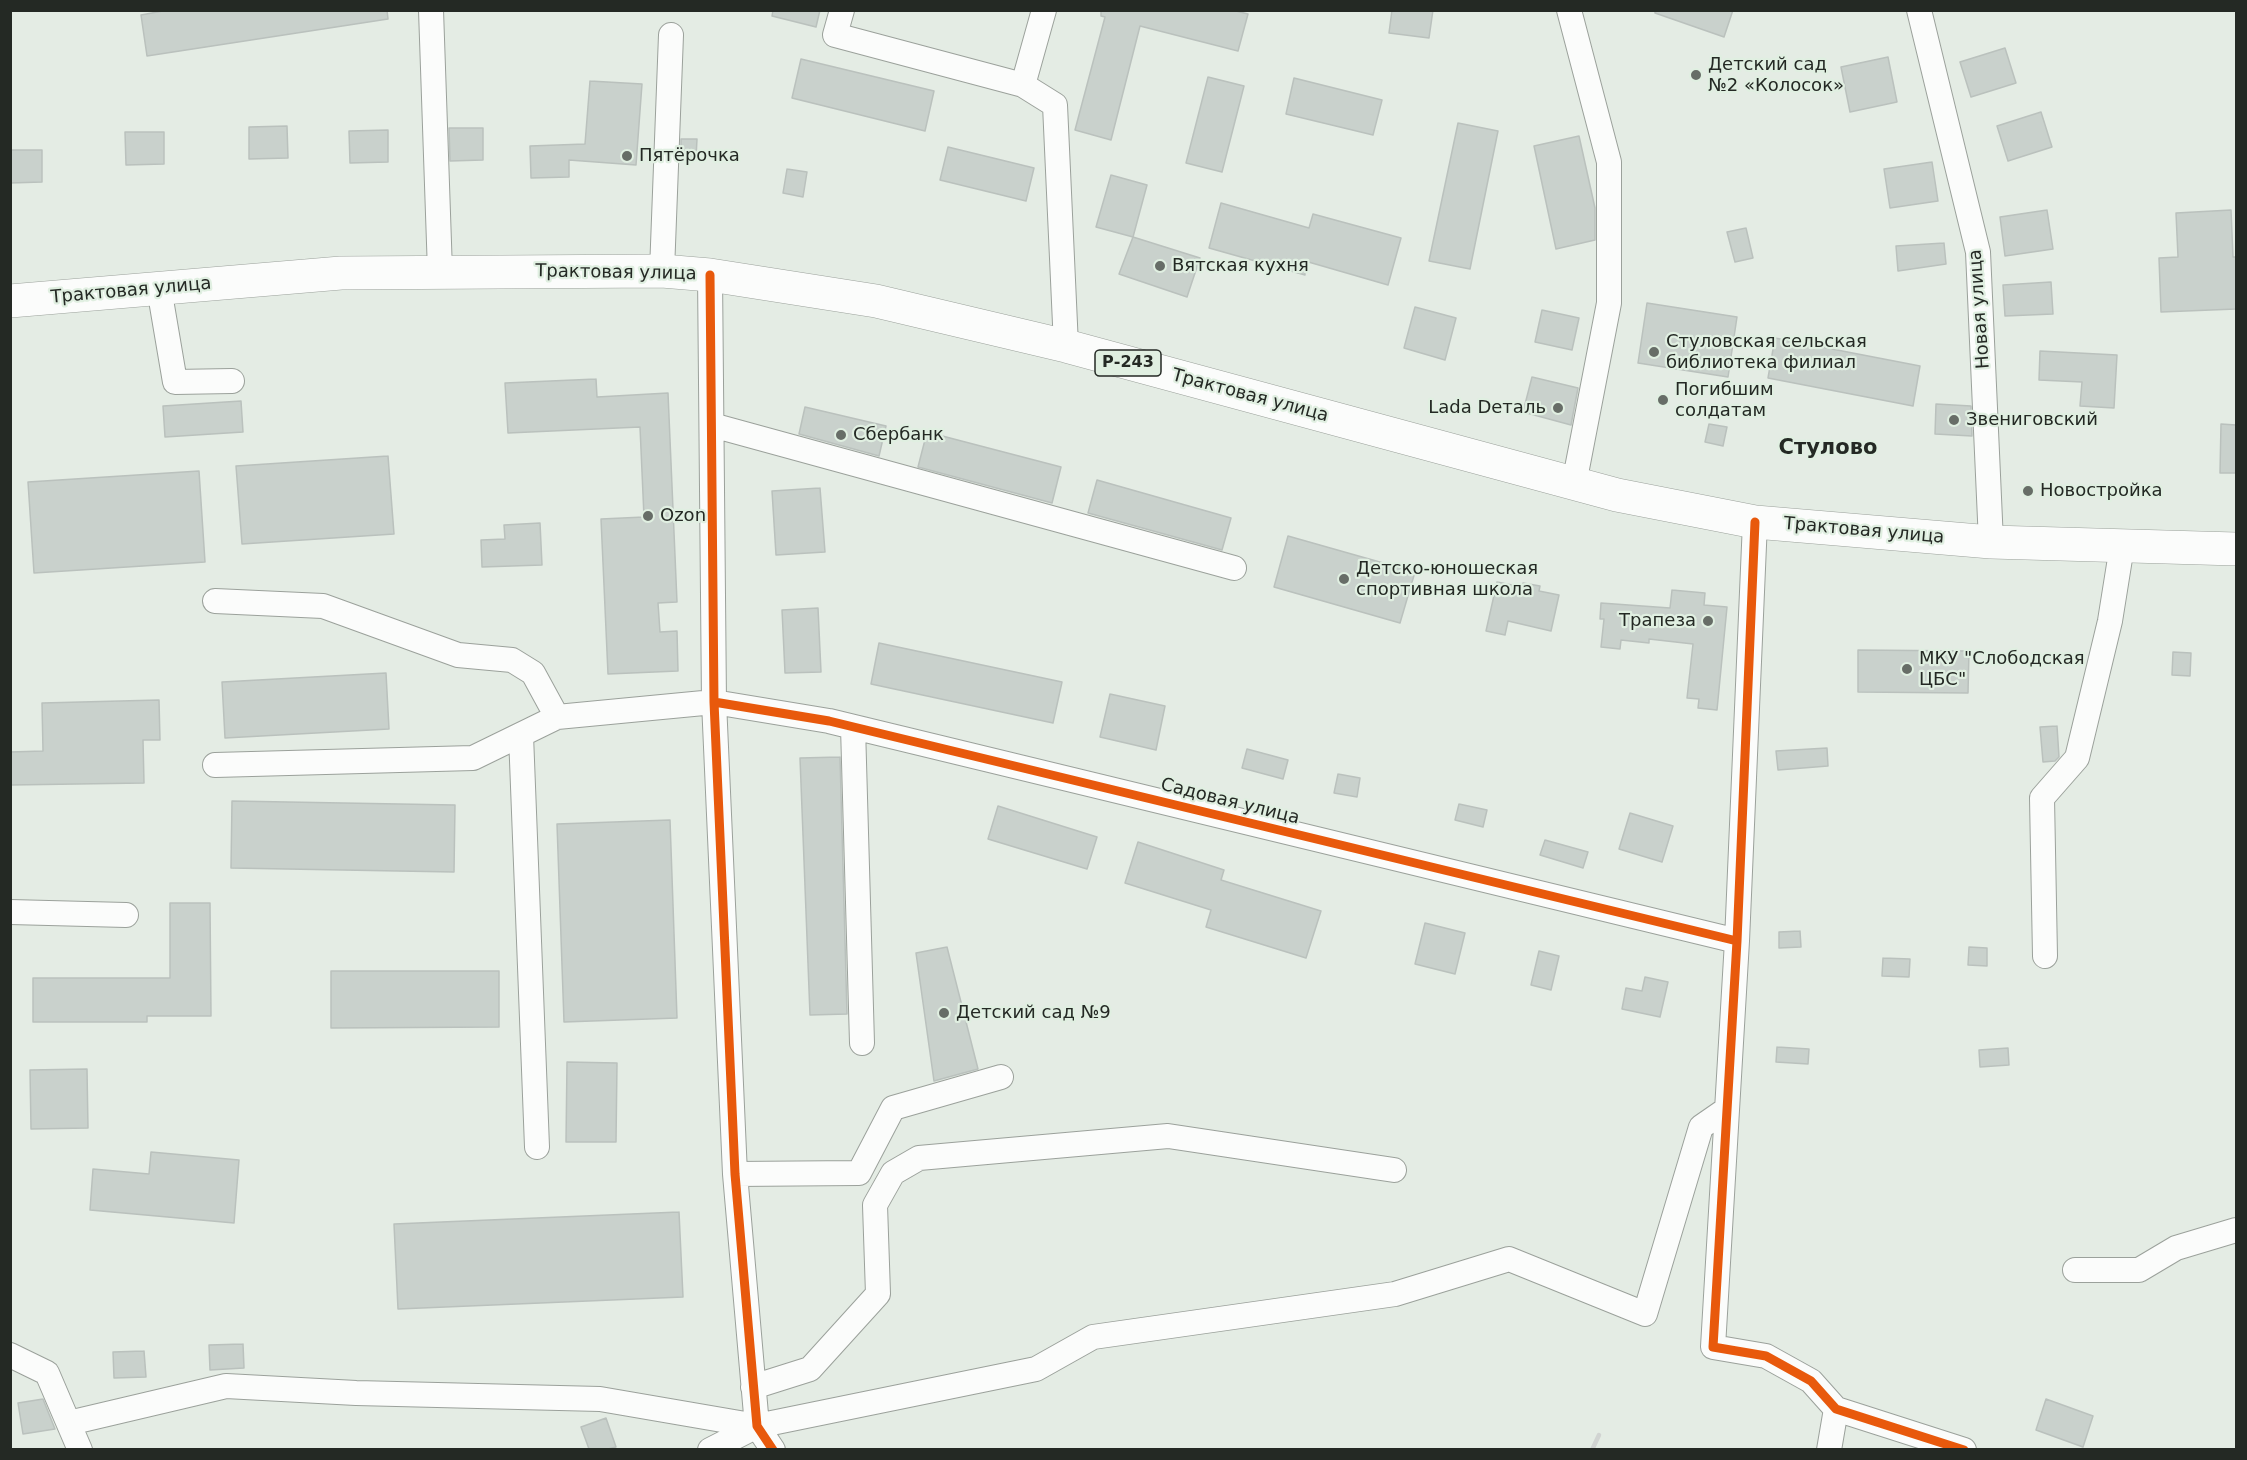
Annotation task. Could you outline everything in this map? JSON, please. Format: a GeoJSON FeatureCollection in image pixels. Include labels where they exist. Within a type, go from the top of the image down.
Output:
{"type":"FeatureCollection","features":[{"type":"Feature","properties":{"kind":"highway","name":"Трактовая улица"},"geometry":{"type":"LineString","coordinates":[[10,301],[341,273],[662,271],[710,275],[876,301],[1066,346],[1617,495],[1755,522],[1991,542],[2236,549]]}},
{"type":"Feature","properties":{"kind":"street"},"geometry":{"type":"LineString","coordinates":[[431,10],[440,272]]}},
{"type":"Feature","properties":{"kind":"street"},"geometry":{"type":"LineString","coordinates":[[842,10],[835,35],[1023,85],[1055,105],[1066,346]]}},
{"type":"Feature","properties":{"kind":"street"},"geometry":{"type":"LineString","coordinates":[[1023,85],[1044,10]]}},
{"type":"Feature","properties":{"kind":"street"},"geometry":{"type":"LineString","coordinates":[[1569,10],[1609,162],[1609,303],[1574,484]]}},
{"type":"Feature","properties":{"kind":"street","name":"Новая улица"},"geometry":{"type":"LineString","coordinates":[[1919,10],[1978,252],[1991,542]]}},
{"type":"Feature","properties":{"kind":"street"},"geometry":{"type":"LineString","coordinates":[[662,271],[671,35]]}},
{"type":"Feature","properties":{"kind":"street"},"geometry":{"type":"LineString","coordinates":[[710,275],[714,702],[735,1174],[757,1426],[774,1449]]}},
{"type":"Feature","properties":{"kind":"street"},"geometry":{"type":"LineString","coordinates":[[159,288],[175,382],[232,381]]}},
{"type":"Feature","properties":{"kind":"street"},"geometry":{"type":"LineString","coordinates":[[712,425],[1234,568]]}},
{"type":"Feature","properties":{"kind":"street"},"geometry":{"type":"LineString","coordinates":[[1755,522],[1737,941],[1713,1347],[1766,1356],[1811,1381],[1836,1409],[1964,1449]]}},
{"type":"Feature","properties":{"kind":"street"},"geometry":{"type":"LineString","coordinates":[[2044,956],[2042,798],[2077,758],[2110,621],[2122,546]]}},
{"type":"Feature","properties":{"kind":"street"},"geometry":{"type":"LineString","coordinates":[[215,601],[322,606],[458,655],[512,660],[533,673],[557,717],[473,758],[215,765]]}},
{"type":"Feature","properties":{"kind":"street","name":"Садовая улица"},"geometry":{"type":"LineString","coordinates":[[557,717],[714,702],[853,727],[1737,941]]}},
{"type":"Feature","properties":{"kind":"street"},"geometry":{"type":"LineString","coordinates":[[853,727],[862,1043]]}},
{"type":"Feature","properties":{"kind":"street"},"geometry":{"type":"LineString","coordinates":[[521,735],[537,1147]]}},
{"type":"Feature","properties":{"kind":"street"},"geometry":{"type":"LineString","coordinates":[[10,912],[126,915]]}},
{"type":"Feature","properties":{"kind":"street"},"geometry":{"type":"LineString","coordinates":[[735,1174],[860,1173],[893,1108],[1001,1077]]}},
{"type":"Feature","properties":{"kind":"street"},"geometry":{"type":"LineString","coordinates":[[710,1449],[757,1426],[1036,1369],[1093,1337],[1395,1294],[1509,1259],[1645,1314],[1701,1127],[1727,1109]]}},
{"type":"Feature","properties":{"kind":"street"},"geometry":{"type":"LineString","coordinates":[[753,1387],[810,1369],[878,1294],[875,1205],[893,1173],[919,1158],[1168,1136],[1394,1170]]}},
{"type":"Feature","properties":{"kind":"street"},"geometry":{"type":"LineString","coordinates":[[2075,1270],[2139,1270],[2176,1248],[2236,1230]]}},
{"type":"Feature","properties":{"kind":"street"},"geometry":{"type":"LineString","coordinates":[[10,1355],[46,1373],[80,1449]]}},
{"type":"Feature","properties":{"kind":"street"},"geometry":{"type":"LineString","coordinates":[[69,1423],[226,1386],[356,1393],[600,1399],[757,1426]]}},
{"type":"Feature","properties":{"kind":"street"},"geometry":{"type":"LineString","coordinates":[[1829,1449],[1836,1409]]}},
{"type":"Feature","properties":{"kind":"building"},"geometry":{"type":"Polygon","coordinates":[[[168,10],[387,10],[388,19],[147,56],[141,15],[168,10]]]}},
{"type":"Feature","properties":{"kind":"building"},"geometry":{"type":"Polygon","coordinates":[[[773,10],[820,10],[816,27],[772,16],[773,10]]]}},
{"type":"Feature","properties":{"kind":"building"},"geometry":{"type":"Polygon","coordinates":[[[1101,10],[1232,10],[1248,14],[1238,51],[1140,26],[1111,140],[1075,130],[1105,17],[1101,16],[1101,10]]]}},
{"type":"Feature","properties":{"kind":"building"},"geometry":{"type":"Polygon","coordinates":[[[1392,10],[1433,10],[1429,38],[1389,33],[1392,10]]]}},
{"type":"Feature","properties":{"kind":"building"},"geometry":{"type":"Polygon","coordinates":[[[1655,10],[1733,10],[1724,37],[1655,13],[1655,10]]]}},
{"type":"Feature","properties":{"kind":"building"},"geometry":{"type":"Polygon","coordinates":[[[2005,48],[2016,83],[1971,97],[1960,62],[2005,48]]]}},
{"type":"Feature","properties":{"kind":"building"},"geometry":{"type":"Polygon","coordinates":[[[1888,57],[1897,102],[1850,112],[1841,67],[1888,57]]]}},
{"type":"Feature","properties":{"kind":"building"},"geometry":{"type":"Polygon","coordinates":[[[801,59],[934,91],[925,131],[792,98],[801,59]]]}},
{"type":"Feature","properties":{"kind":"building"},"geometry":{"type":"Polygon","coordinates":[[[1208,77],[1244,86],[1222,172],[1186,163],[1208,77]]]}},
{"type":"Feature","properties":{"kind":"building"},"geometry":{"type":"Polygon","coordinates":[[[1294,78],[1382,100],[1373,135],[1286,114],[1294,78]]]}},
{"type":"Feature","properties":{"kind":"building"},"geometry":{"type":"Polygon","coordinates":[[[590,81],[642,84],[636,165],[569,160],[569,177],[531,178],[530,146],[585,144],[590,81]]]}},
{"type":"Feature","properties":{"kind":"building"},"geometry":{"type":"Polygon","coordinates":[[[2041,112],[2052,147],[2008,161],[1997,126],[2041,112]]]}},
{"type":"Feature","properties":{"kind":"building"},"geometry":{"type":"Polygon","coordinates":[[[1458,123],[1498,131],[1470,269],[1429,261],[1458,123]]]}},
{"type":"Feature","properties":{"kind":"building"},"geometry":{"type":"Polygon","coordinates":[[[287,126],[288,158],[249,159],[249,127],[287,126]]]}},
{"type":"Feature","properties":{"kind":"building"},"geometry":{"type":"Polygon","coordinates":[[[449,128],[483,128],[483,160],[450,161],[449,128]]]}},
{"type":"Feature","properties":{"kind":"building"},"geometry":{"type":"Polygon","coordinates":[[[388,130],[388,162],[350,163],[349,131],[388,130]]]}},
{"type":"Feature","properties":{"kind":"building"},"geometry":{"type":"Polygon","coordinates":[[[125,132],[164,132],[164,164],[126,165],[125,132]]]}},
{"type":"Feature","properties":{"kind":"building"},"geometry":{"type":"Polygon","coordinates":[[[1579,136],[1595,208],[1595,240],[1556,249],[1534,146],[1579,136]]]}},
{"type":"Feature","properties":{"kind":"building"},"geometry":{"type":"Polygon","coordinates":[[[681,139],[697,139],[696,158],[681,157],[681,139]]]}},
{"type":"Feature","properties":{"kind":"building"},"geometry":{"type":"Polygon","coordinates":[[[948,147],[1034,168],[1026,201],[940,180],[948,147]]]}},
{"type":"Feature","properties":{"kind":"building"},"geometry":{"type":"Polygon","coordinates":[[[10,150],[42,150],[42,182],[10,183],[10,150]]]}},
{"type":"Feature","properties":{"kind":"building"},"geometry":{"type":"Polygon","coordinates":[[[1932,162],[1938,201],[1890,208],[1884,169],[1932,162]]]}},
{"type":"Feature","properties":{"kind":"building"},"geometry":{"type":"Polygon","coordinates":[[[787,169],[807,172],[803,197],[783,193],[787,169]]]}},
{"type":"Feature","properties":{"kind":"building"},"geometry":{"type":"Polygon","coordinates":[[[1111,175],[1147,185],[1133,237],[1096,227],[1111,175]]]}},
{"type":"Feature","properties":{"kind":"building"},"geometry":{"type":"Polygon","coordinates":[[[1221,203],[1309,228],[1313,214],[1401,238],[1388,285],[1305,261],[1305,275],[1209,248],[1221,203]]]}},
{"type":"Feature","properties":{"kind":"building"},"geometry":{"type":"Polygon","coordinates":[[[2047,210],[2053,249],[2005,256],[2000,217],[2047,210]]]}},
{"type":"Feature","properties":{"kind":"building"},"geometry":{"type":"Polygon","coordinates":[[[2231,210],[2233,257],[2236,257],[2236,309],[2161,312],[2159,258],[2178,257],[2176,213],[2231,210]]]}},
{"type":"Feature","properties":{"kind":"building"},"geometry":{"type":"Polygon","coordinates":[[[1746,228],[1753,258],[1735,262],[1727,232],[1746,228]]]}},
{"type":"Feature","properties":{"kind":"building","name":"Вятская кухня"},"geometry":{"type":"Polygon","coordinates":[[[1133,237],[1200,258],[1187,297],[1119,274],[1133,237]]]}},
{"type":"Feature","properties":{"kind":"building"},"geometry":{"type":"Polygon","coordinates":[[[1944,243],[1946,264],[1898,271],[1896,246],[1944,243]]]}},
{"type":"Feature","properties":{"kind":"building"},"geometry":{"type":"Polygon","coordinates":[[[2051,282],[2053,314],[2005,316],[2003,285],[2051,282]]]}},
{"type":"Feature","properties":{"kind":"building"},"geometry":{"type":"Polygon","coordinates":[[[1647,303],[1737,317],[1728,377],[1638,363],[1647,303]]]}},
{"type":"Feature","properties":{"kind":"building"},"geometry":{"type":"Polygon","coordinates":[[[1415,307],[1456,318],[1445,360],[1404,348],[1415,307]]]}},
{"type":"Feature","properties":{"kind":"building"},"geometry":{"type":"Polygon","coordinates":[[[1542,310],[1579,318],[1572,350],[1535,342],[1542,310]]]}},
{"type":"Feature","properties":{"kind":"building"},"geometry":{"type":"Polygon","coordinates":[[[1775,338],[1920,366],[1913,406],[1768,378],[1775,338]]]}},
{"type":"Feature","properties":{"kind":"building"},"geometry":{"type":"Polygon","coordinates":[[[2040,351],[2117,355],[2114,408],[2080,406],[2082,382],[2039,380],[2040,351]]]}},
{"type":"Feature","properties":{"kind":"building"},"geometry":{"type":"Polygon","coordinates":[[[1532,377],[1578,388],[1571,425],[1523,412],[1532,377]]]}},
{"type":"Feature","properties":{"kind":"building"},"geometry":{"type":"Polygon","coordinates":[[[596,379],[597,397],[668,393],[677,602],[658,603],[660,632],[677,631],[678,671],[608,674],[601,519],[644,517],[640,427],[508,433],[505,383],[596,379]]]}},
{"type":"Feature","properties":{"kind":"building"},"geometry":{"type":"Polygon","coordinates":[[[241,401],[243,432],[165,437],[163,406],[241,401]]]}},
{"type":"Feature","properties":{"kind":"building","name":"Звениговский"},"geometry":{"type":"Polygon","coordinates":[[[1936,404],[1971,406],[1972,436],[1935,434],[1936,404]]]}},
{"type":"Feature","properties":{"kind":"building","name":"Сбербанк"},"geometry":{"type":"Polygon","coordinates":[[[805,407],[886,426],[879,456],[799,434],[805,407]]]}},
{"type":"Feature","properties":{"kind":"building"},"geometry":{"type":"Polygon","coordinates":[[[1709,424],[1727,427],[1723,446],[1705,442],[1709,424]]]}},
{"type":"Feature","properties":{"kind":"building"},"geometry":{"type":"Polygon","coordinates":[[[2221,424],[2236,425],[2236,473],[2220,473],[2221,424]]]}},
{"type":"Feature","properties":{"kind":"building"},"geometry":{"type":"Polygon","coordinates":[[[927,432],[1061,467],[1052,503],[918,467],[927,432]]]}},
{"type":"Feature","properties":{"kind":"building"},"geometry":{"type":"Polygon","coordinates":[[[388,456],[394,534],[242,544],[236,466],[388,456]]]}},
{"type":"Feature","properties":{"kind":"building"},"geometry":{"type":"Polygon","coordinates":[[[199,471],[205,562],[34,573],[28,482],[199,471]]]}},
{"type":"Feature","properties":{"kind":"building"},"geometry":{"type":"Polygon","coordinates":[[[1097,480],[1231,518],[1222,550],[1088,513],[1097,480]]]}},
{"type":"Feature","properties":{"kind":"building"},"geometry":{"type":"Polygon","coordinates":[[[820,488],[825,552],[776,555],[772,491],[820,488]]]}},
{"type":"Feature","properties":{"kind":"building"},"geometry":{"type":"Polygon","coordinates":[[[540,523],[542,565],[482,567],[481,540],[505,539],[504,525],[540,523]]]}},
{"type":"Feature","properties":{"kind":"building","name":"Детско-юношеская спортивная школа"},"geometry":{"type":"Polygon","coordinates":[[[1288,536],[1415,572],[1400,623],[1274,587],[1288,536]]]}},
{"type":"Feature","properties":{"kind":"building"},"geometry":{"type":"Polygon","coordinates":[[[1497,582],[1522,587],[1523,583],[1540,586],[1539,591],[1559,595],[1551,631],[1508,621],[1505,635],[1486,631],[1497,582]]]}},
{"type":"Feature","properties":{"kind":"building"},"geometry":{"type":"Polygon","coordinates":[[[1672,590],[1705,593],[1704,605],[1727,607],[1717,710],[1698,708],[1699,699],[1687,698],[1693,644],[1649,639],[1649,643],[1621,640],[1620,649],[1601,647],[1604,619],[1600,619],[1601,603],[1670,608],[1672,590]]]}},
{"type":"Feature","properties":{"kind":"building"},"geometry":{"type":"Polygon","coordinates":[[[818,608],[821,672],[785,673],[782,610],[818,608]]]}},
{"type":"Feature","properties":{"kind":"building"},"geometry":{"type":"Polygon","coordinates":[[[879,643],[1062,682],[1053,723],[871,684],[879,643]]]}},
{"type":"Feature","properties":{"kind":"building"},"geometry":{"type":"Polygon","coordinates":[[[1858,650],[1969,651],[1968,693],[1858,692],[1858,650]]]}},
{"type":"Feature","properties":{"kind":"building"},"geometry":{"type":"Polygon","coordinates":[[[2173,652],[2191,653],[2190,676],[2172,675],[2173,652]]]}},
{"type":"Feature","properties":{"kind":"building"},"geometry":{"type":"Polygon","coordinates":[[[386,673],[389,729],[225,738],[222,682],[386,673]]]}},
{"type":"Feature","properties":{"kind":"building"},"geometry":{"type":"Polygon","coordinates":[[[1110,694],[1165,706],[1156,750],[1100,737],[1110,694]]]}},
{"type":"Feature","properties":{"kind":"building"},"geometry":{"type":"Polygon","coordinates":[[[159,700],[160,740],[143,740],[144,783],[10,785],[10,752],[43,751],[42,703],[159,700]]]}},
{"type":"Feature","properties":{"kind":"building"},"geometry":{"type":"Polygon","coordinates":[[[2057,726],[2059,757],[2055,761],[2043,762],[2040,727],[2057,726]]]}},
{"type":"Feature","properties":{"kind":"building"},"geometry":{"type":"Polygon","coordinates":[[[1827,748],[1828,766],[1778,770],[1776,751],[1827,748]]]}},
{"type":"Feature","properties":{"kind":"building"},"geometry":{"type":"Polygon","coordinates":[[[1247,749],[1288,760],[1283,779],[1242,768],[1247,749]]]}},
{"type":"Feature","properties":{"kind":"building"},"geometry":{"type":"Polygon","coordinates":[[[840,757],[847,1014],[810,1015],[800,758],[840,757]]]}},
{"type":"Feature","properties":{"kind":"building"},"geometry":{"type":"Polygon","coordinates":[[[1338,774],[1360,778],[1357,797],[1334,793],[1338,774]]]}},
{"type":"Feature","properties":{"kind":"building"},"geometry":{"type":"Polygon","coordinates":[[[232,801],[455,805],[454,872],[231,868],[232,801]]]}},
{"type":"Feature","properties":{"kind":"building"},"geometry":{"type":"Polygon","coordinates":[[[1459,804],[1487,810],[1483,827],[1455,820],[1459,804]]]}},
{"type":"Feature","properties":{"kind":"building"},"geometry":{"type":"Polygon","coordinates":[[[998,806],[1097,837],[1087,869],[988,839],[998,806]]]}},
{"type":"Feature","properties":{"kind":"building"},"geometry":{"type":"Polygon","coordinates":[[[1630,813],[1673,826],[1662,862],[1619,849],[1630,813]]]}},
{"type":"Feature","properties":{"kind":"building"},"geometry":{"type":"Polygon","coordinates":[[[670,820],[677,1018],[564,1022],[557,824],[670,820]]]}},
{"type":"Feature","properties":{"kind":"building"},"geometry":{"type":"Polygon","coordinates":[[[1545,840],[1588,852],[1583,868],[1540,855],[1545,840]]]}},
{"type":"Feature","properties":{"kind":"building"},"geometry":{"type":"Polygon","coordinates":[[[1138,842],[1224,870],[1221,880],[1321,911],[1306,958],[1206,927],[1211,910],[1125,883],[1138,842]]]}},
{"type":"Feature","properties":{"kind":"building"},"geometry":{"type":"Polygon","coordinates":[[[170,903],[210,903],[211,1016],[147,1016],[147,1022],[33,1022],[33,978],[170,978],[170,903]]]}},
{"type":"Feature","properties":{"kind":"building"},"geometry":{"type":"Polygon","coordinates":[[[1425,923],[1465,933],[1455,974],[1415,964],[1425,923]]]}},
{"type":"Feature","properties":{"kind":"building"},"geometry":{"type":"Polygon","coordinates":[[[1800,931],[1801,947],[1779,948],[1779,932],[1800,931]]]}},
{"type":"Feature","properties":{"kind":"building","name":"Детский сад №9"},"geometry":{"type":"Polygon","coordinates":[[[947,947],[978,1069],[934,1081],[916,953],[947,947]]]}},
{"type":"Feature","properties":{"kind":"building"},"geometry":{"type":"Polygon","coordinates":[[[1969,947],[1987,948],[1987,966],[1968,965],[1969,947]]]}},
{"type":"Feature","properties":{"kind":"building"},"geometry":{"type":"Polygon","coordinates":[[[1539,951],[1559,956],[1551,990],[1531,985],[1539,951]]]}},
{"type":"Feature","properties":{"kind":"building"},"geometry":{"type":"Polygon","coordinates":[[[1883,958],[1910,959],[1909,977],[1882,976],[1883,958]]]}},
{"type":"Feature","properties":{"kind":"building"},"geometry":{"type":"Polygon","coordinates":[[[331,971],[499,971],[499,1027],[331,1028],[331,971]]]}},
{"type":"Feature","properties":{"kind":"building"},"geometry":{"type":"Polygon","coordinates":[[[1645,977],[1668,982],[1660,1017],[1622,1009],[1626,988],[1642,991],[1645,977]]]}},
{"type":"Feature","properties":{"kind":"building"},"geometry":{"type":"Polygon","coordinates":[[[1777,1047],[1809,1049],[1808,1064],[1776,1062],[1777,1047]]]}},
{"type":"Feature","properties":{"kind":"building"},"geometry":{"type":"Polygon","coordinates":[[[2008,1048],[2009,1065],[1980,1067],[1979,1050],[2008,1048]]]}},
{"type":"Feature","properties":{"kind":"building"},"geometry":{"type":"Polygon","coordinates":[[[567,1062],[617,1063],[616,1142],[566,1142],[567,1062]]]}},
{"type":"Feature","properties":{"kind":"building"},"geometry":{"type":"Polygon","coordinates":[[[87,1069],[88,1128],[31,1129],[30,1070],[87,1069]]]}},
{"type":"Feature","properties":{"kind":"building"},"geometry":{"type":"Polygon","coordinates":[[[151,1152],[239,1160],[234,1223],[90,1210],[93,1169],[149,1174],[151,1152]]]}},
{"type":"Feature","properties":{"kind":"building"},"geometry":{"type":"Polygon","coordinates":[[[679,1212],[683,1297],[398,1309],[394,1224],[679,1212]]]}},
{"type":"Feature","properties":{"kind":"building"},"geometry":{"type":"Polygon","coordinates":[[[243,1344],[244,1368],[210,1370],[209,1345],[243,1344]]]}},
{"type":"Feature","properties":{"kind":"building"},"geometry":{"type":"Polygon","coordinates":[[[144,1351],[146,1377],[114,1378],[113,1352],[144,1351]]]}},
{"type":"Feature","properties":{"kind":"building"},"geometry":{"type":"Polygon","coordinates":[[[43,1399],[55,1429],[23,1434],[18,1403],[43,1399]]]}},
{"type":"Feature","properties":{"kind":"building"},"geometry":{"type":"Polygon","coordinates":[[[2046,1399],[2093,1416],[2083,1447],[2036,1430],[2046,1399]]]}},
{"type":"Feature","properties":{"kind":"building"},"geometry":{"type":"Polygon","coordinates":[[[606,1418],[616,1447],[589,1449],[581,1427],[606,1418]]]}},
{"type":"Feature","properties":{"kind":"railway"},"geometry":{"type":"LineString","coordinates":[[1592,1450],[1599,1435]]}},
{"type":"Feature","properties":{"kind":"cycle path"},"geometry":{"type":"LineString","coordinates":[[710,275],[714,702],[735,1174],[757,1426],[773,1450]]}},
{"type":"Feature","properties":{"kind":"cycle path"},"geometry":{"type":"LineString","coordinates":[[1755,522],[1737,941],[1713,1347],[1766,1356],[1811,1381],[1836,1409],[1964,1450]]}},
{"type":"Feature","properties":{"kind":"cycle path"},"geometry":{"type":"LineString","coordinates":[[714,702],[829,721],[1737,941]]}},
{"type":"Feature","properties":{"kind":"place","name":"Детский сад №2 «Колосок»"},"geometry":{"type":"Point","coordinates":[1696,75]}},
{"type":"Feature","properties":{"kind":"place","name":"Пятёрочка"},"geometry":{"type":"Point","coordinates":[627,156]}},
{"type":"Feature","properties":{"kind":"place","name":"Вятская кухня"},"geometry":{"type":"Point","coordinates":[1160,266]}},
{"type":"Feature","properties":{"kind":"place","name":"Стуловская сельская библиотека филиал"},"geometry":{"type":"Point","coordinates":[1654,352]}},
{"type":"Feature","properties":{"kind":"place","name":"Погибшим солдатам"},"geometry":{"type":"Point","coordinates":[1663,400]}},
{"type":"Feature","properties":{"kind":"place","name":"Lada Dеталь"},"geometry":{"type":"Point","coordinates":[1558,408]}},
{"type":"Feature","properties":{"kind":"place","name":"Звениговский"},"geometry":{"type":"Point","coordinates":[1954,420]}},
{"type":"Feature","properties":{"kind":"place","name":"Сбербанк"},"geometry":{"type":"Point","coordinates":[841,435]}},
{"type":"Feature","properties":{"kind":"place","name":"Новостройка"},"geometry":{"type":"Point","coordinates":[2028,491]}},
{"type":"Feature","properties":{"kind":"place","name":"Ozon"},"geometry":{"type":"Point","coordinates":[648,516]}},
{"type":"Feature","properties":{"kind":"place","name":"Детско-юношеская спортивная школа"},"geometry":{"type":"Point","coordinates":[1344,579]}},
{"type":"Feature","properties":{"kind":"place","name":"Трапеза"},"geometry":{"type":"Point","coordinates":[1708,621]}},
{"type":"Feature","properties":{"kind":"place","name":"МКУ \"Слободская ЦБС\""},"geometry":{"type":"Point","coordinates":[1907,669]}},
{"type":"Feature","properties":{"kind":"place","name":"Детский сад №9"},"geometry":{"type":"Point","coordinates":[944,1013]}},
{"type":"Feature","properties":{"kind":"district","name":"Стулово"},"geometry":{"type":"Point","coordinates":[1828,449]}}]}
